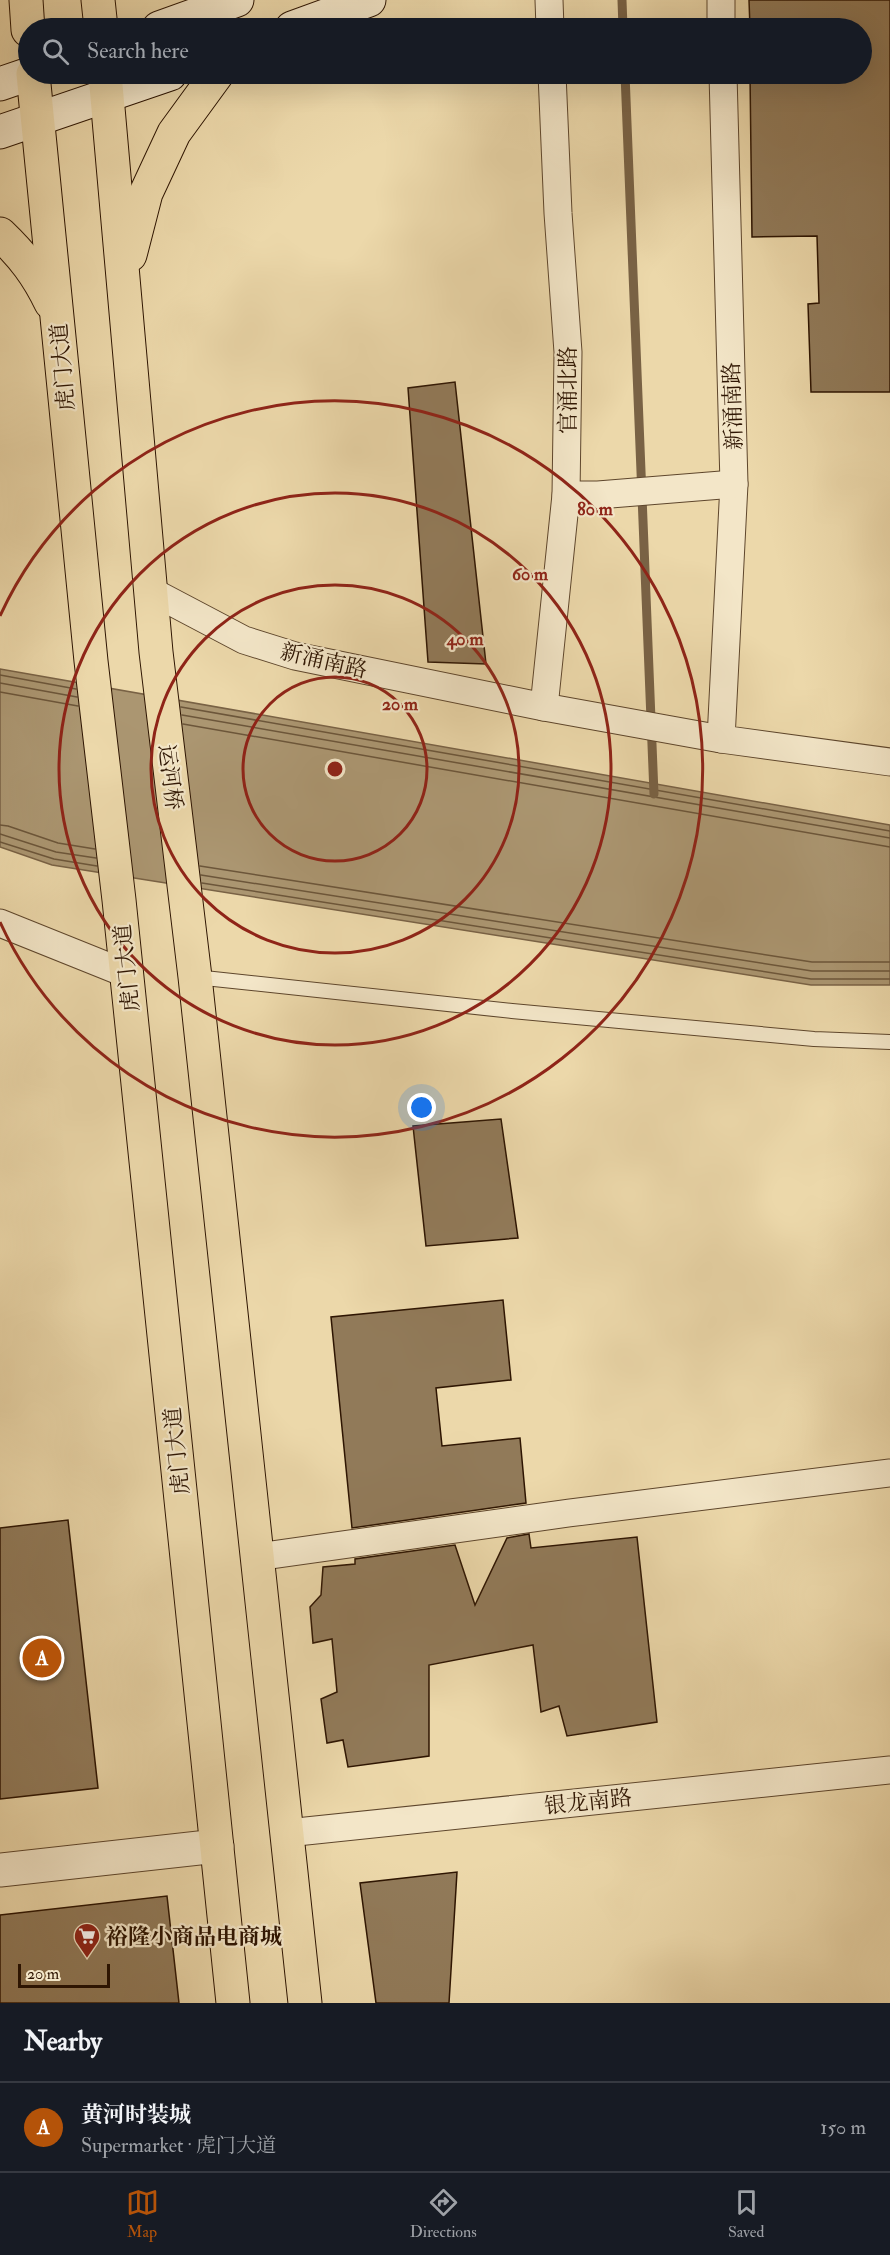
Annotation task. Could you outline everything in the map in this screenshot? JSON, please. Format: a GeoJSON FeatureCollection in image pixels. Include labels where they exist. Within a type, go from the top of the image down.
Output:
{"type":"FeatureCollection","features":[{"type":"Feature","properties":{"kind":"main road"},"geometry":{"type":"LineString","coordinates":[[26,0],[27,18]]}},
{"type":"Feature","properties":{"kind":"main road"},"geometry":{"type":"LineString","coordinates":[[98,0],[100,18]]}},
{"type":"Feature","properties":{"kind":"main road"},"geometry":{"type":"LineString","coordinates":[[187,18],[237,0]]}},
{"type":"Feature","properties":{"kind":"main road"},"geometry":{"type":"LineString","coordinates":[[320,18],[369,0]]}},
{"type":"Feature","properties":{"kind":"main road"},"geometry":{"type":"LineString","coordinates":[[0,84],[18,78]]}},
{"type":"Feature","properties":{"kind":"main road","name":"虎门大道"},"geometry":{"type":"LineString","coordinates":[[33,84],[38,119],[91,661],[127,974],[233,2003]]}},
{"type":"Feature","properties":{"kind":"main road"},"geometry":{"type":"LineString","coordinates":[[0,132],[38,119],[106,84],[151,591]]}},
{"type":"Feature","properties":{"kind":"main road"},"geometry":{"type":"LineString","coordinates":[[124,280],[146,193],[174,132],[210,84]]}},
{"type":"Feature","properties":{"kind":"main road"},"geometry":{"type":"LineString","coordinates":[[0,234],[24,257],[39,279],[58,318]]}},
{"type":"Feature","properties":{"kind":"main road","name":"运河桥"},"geometry":{"type":"LineString","coordinates":[[151,591],[156,652],[195,977]]}},
{"type":"Feature","properties":{"kind":"main road"},"geometry":{"type":"LineString","coordinates":[[195,977],[305,2003]]}},
{"type":"Feature","properties":{"kind":"main road"},"geometry":{"type":"LineString","coordinates":[[0,1870],[217,1846]]}},
{"type":"Feature","properties":{"kind":"street"},"geometry":{"type":"LineString","coordinates":[[549,0],[550,18]]}},
{"type":"Feature","properties":{"kind":"street"},"geometry":{"type":"LineString","coordinates":[[721,0],[721,18]]}},
{"type":"Feature","properties":{"kind":"street","name":"官涌北路"},"geometry":{"type":"LineString","coordinates":[[544,707],[566,495],[568,352],[558,213],[552,84]]}},
{"type":"Feature","properties":{"kind":"street","name":"新涌南路"},"geometry":{"type":"LineString","coordinates":[[721,739],[734,484],[723,84]]}},
{"type":"Feature","properties":{"kind":"street"},"geometry":{"type":"LineString","coordinates":[[566,495],[598,495],[734,484]]}},
{"type":"Feature","properties":{"kind":"street","name":"新涌南路"},"geometry":{"type":"LineString","coordinates":[[151,591],[244,640],[295,656],[544,707],[721,739],[890,762]]}},
{"type":"Feature","properties":{"kind":"street"},"geometry":{"type":"LineString","coordinates":[[0,922],[127,974]]}},
{"type":"Feature","properties":{"kind":"street"},"geometry":{"type":"LineString","coordinates":[[257,1557],[569,1513],[890,1473]]}},
{"type":"Feature","properties":{"kind":"street","name":"银龙南路"},"geometry":{"type":"LineString","coordinates":[[287,1833],[890,1770]]}},
{"type":"Feature","properties":{"kind":"lane"},"geometry":{"type":"LineString","coordinates":[[195,977],[512,1011],[814,1039],[890,1042]]}},
{"type":"Feature","properties":{"kind":"water"},"geometry":{"type":"Polygon","coordinates":[[[0,669],[890,825],[890,985],[811,985],[52,865],[0,847],[0,669]]]}},
{"type":"Feature","properties":{"kind":"building"},"geometry":{"type":"Polygon","coordinates":[[[749,0],[890,0],[890,392],[811,392],[808,304],[819,303],[817,236],[752,237],[750,84],[872,84],[872,18],[750,18],[749,0]]]}},
{"type":"Feature","properties":{"kind":"building"},"geometry":{"type":"Polygon","coordinates":[[[455,382],[486,664],[428,662],[408,388],[455,382]]]}},
{"type":"Feature","properties":{"kind":"building"},"geometry":{"type":"Polygon","coordinates":[[[501,1119],[518,1238],[426,1246],[413,1126],[501,1119]]]}},
{"type":"Feature","properties":{"kind":"building"},"geometry":{"type":"Polygon","coordinates":[[[503,1300],[511,1380],[436,1388],[442,1446],[520,1438],[526,1503],[352,1528],[331,1317],[503,1300]]]}},
{"type":"Feature","properties":{"kind":"building"},"geometry":{"type":"Polygon","coordinates":[[[68,1520],[98,1788],[0,1799],[0,1528],[68,1520]]]}},
{"type":"Feature","properties":{"kind":"building"},"geometry":{"type":"Polygon","coordinates":[[[529,1534],[531,1548],[637,1537],[657,1722],[567,1736],[559,1706],[541,1712],[533,1645],[429,1665],[429,1756],[348,1767],[343,1740],[327,1743],[321,1699],[337,1692],[332,1639],[313,1643],[310,1607],[321,1595],[323,1567],[355,1564],[355,1559],[455,1545],[475,1605],[507,1538],[529,1534]]]}},
{"type":"Feature","properties":{"kind":"building"},"geometry":{"type":"Polygon","coordinates":[[[457,1872],[449,2003],[376,2003],[360,1883],[457,1872]]]}},
{"type":"Feature","properties":{"kind":"building","name":"裕隆小商品电商城"},"geometry":{"type":"Polygon","coordinates":[[[167,1896],[179,2003],[0,2003],[0,1915],[167,1896]]]}},
{"type":"Feature","properties":{"kind":"waterway"},"geometry":{"type":"LineString","coordinates":[[622,0],[623,18]]}},
{"type":"Feature","properties":{"kind":"waterway"},"geometry":{"type":"LineString","coordinates":[[625,84],[654,794]]}},
{"type":"Feature","properties":{"kind":"place","name":"黄河时装城"},"geometry":{"type":"Point","coordinates":[42,1658]}},
{"type":"Feature","properties":{"kind":"place","name":"裕隆小商品电商城"},"geometry":{"type":"Point","coordinates":[87,1959]}}]}
